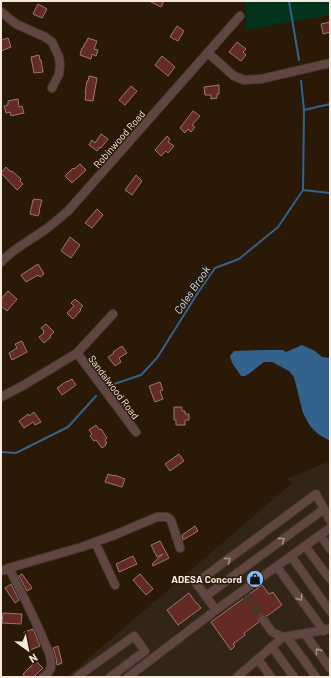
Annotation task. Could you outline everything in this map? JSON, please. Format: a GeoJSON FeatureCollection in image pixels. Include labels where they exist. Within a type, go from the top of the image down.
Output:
{"type":"FeatureCollection","features":[{"type":"Feature","properties":{"kind":"street"},"geometry":{"type":"LineString","coordinates":[[1,12],[16,24],[45,37],[52,42],[60,57],[59,74],[52,88]]}},
{"type":"Feature","properties":{"kind":"street","name":"Robinwood Road"},"geometry":{"type":"LineString","coordinates":[[1,262],[10,253],[46,229],[68,211],[240,16]]}},
{"type":"Feature","properties":{"kind":"street"},"geometry":{"type":"LineString","coordinates":[[208,53],[234,76],[244,80],[261,79],[330,62]]}},
{"type":"Feature","properties":{"kind":"street"},"geometry":{"type":"LineString","coordinates":[[1,397],[24,385],[76,353],[113,314]]}},
{"type":"Feature","properties":{"kind":"street","name":"Sandalwood Road"},"geometry":{"type":"LineString","coordinates":[[76,353],[136,432]]}},
{"type":"Feature","properties":{"kind":"street"},"geometry":{"type":"LineString","coordinates":[[216,610],[196,583],[316,494],[330,520]]}},
{"type":"Feature","properties":{"kind":"street"},"geometry":{"type":"LineString","coordinates":[[206,596],[324,509]]}},
{"type":"Feature","properties":{"kind":"street"},"geometry":{"type":"LineString","coordinates":[[43,677],[50,671],[51,666],[47,649],[36,622],[5,569],[95,542],[157,517],[167,517],[170,519],[180,548]]}},
{"type":"Feature","properties":{"kind":"street"},"geometry":{"type":"LineString","coordinates":[[128,677],[216,610],[244,594],[276,567],[330,528]]}},
{"type":"Feature","properties":{"kind":"street"},"geometry":{"type":"LineString","coordinates":[[320,535],[330,549]]}},
{"type":"Feature","properties":{"kind":"street"},"geometry":{"type":"LineString","coordinates":[[95,542],[115,585]]}},
{"type":"Feature","properties":{"kind":"street"},"geometry":{"type":"LineString","coordinates":[[305,546],[330,579]]}},
{"type":"Feature","properties":{"kind":"street"},"geometry":{"type":"LineString","coordinates":[[291,556],[330,611]]}},
{"type":"Feature","properties":{"kind":"street"},"geometry":{"type":"LineString","coordinates":[[276,567],[327,632]]}},
{"type":"Feature","properties":{"kind":"street"},"geometry":{"type":"LineString","coordinates":[[263,619],[272,632],[285,637],[316,677]]}},
{"type":"Feature","properties":{"kind":"street"},"geometry":{"type":"LineString","coordinates":[[237,677],[247,674],[258,659],[285,637],[327,632]]}},
{"type":"Feature","properties":{"kind":"street"},"geometry":{"type":"LineString","coordinates":[[305,634],[330,668]]}},
{"type":"Feature","properties":{"kind":"street"},"geometry":{"type":"LineString","coordinates":[[77,677],[134,636],[145,650],[110,677]]}},
{"type":"Feature","properties":{"kind":"street"},"geometry":{"type":"LineString","coordinates":[[272,647],[294,677]]}},
{"type":"Feature","properties":{"kind":"street"},"geometry":{"type":"LineString","coordinates":[[258,659],[271,677]]}},
{"type":"Feature","properties":{"kind":"shaded area","name":"ADESA Concord"},"geometry":{"type":"Polygon","coordinates":[[[327,462],[330,470],[330,677],[65,677],[292,483],[287,479],[327,462]]]}},
{"type":"Feature","properties":{"kind":"green space"},"geometry":{"type":"Polygon","coordinates":[[[245,1],[330,1],[330,15],[246,30],[245,1]]]}},
{"type":"Feature","properties":{"kind":"water"},"geometry":{"type":"Polygon","coordinates":[[[302,345],[315,351],[322,357],[330,358],[330,441],[318,434],[310,426],[303,413],[294,377],[289,371],[272,362],[264,362],[250,373],[245,376],[241,376],[233,364],[230,356],[234,351],[283,350],[286,352],[302,345]]]}},
{"type":"Feature","properties":{"kind":"building"},"geometry":{"type":"Polygon","coordinates":[[[149,1],[164,1],[161,7],[149,1]]]}},
{"type":"Feature","properties":{"kind":"building"},"geometry":{"type":"Polygon","coordinates":[[[38,4],[47,9],[42,18],[33,14],[38,4]]]}},
{"type":"Feature","properties":{"kind":"building"},"geometry":{"type":"Polygon","coordinates":[[[330,22],[330,32],[323,34],[321,24],[330,22]]]}},
{"type":"Feature","properties":{"kind":"building"},"geometry":{"type":"Polygon","coordinates":[[[177,26],[184,31],[178,41],[170,37],[177,26]]]}},
{"type":"Feature","properties":{"kind":"building"},"geometry":{"type":"Polygon","coordinates":[[[8,38],[11,47],[1,51],[1,40],[8,38]]]}},
{"type":"Feature","properties":{"kind":"building"},"geometry":{"type":"Polygon","coordinates":[[[88,38],[97,41],[94,49],[98,50],[96,56],[92,54],[91,59],[80,55],[88,38]]]}},
{"type":"Feature","properties":{"kind":"building"},"geometry":{"type":"Polygon","coordinates":[[[237,42],[246,49],[243,52],[246,55],[241,61],[229,52],[237,42]]]}},
{"type":"Feature","properties":{"kind":"building"},"geometry":{"type":"Polygon","coordinates":[[[39,55],[43,72],[34,73],[31,57],[39,55]]]}},
{"type":"Feature","properties":{"kind":"building"},"geometry":{"type":"Polygon","coordinates":[[[162,56],[175,67],[168,76],[155,65],[162,56]]]}},
{"type":"Feature","properties":{"kind":"building"},"geometry":{"type":"Polygon","coordinates":[[[89,76],[97,78],[93,101],[85,100],[89,76]]]}},
{"type":"Feature","properties":{"kind":"building"},"geometry":{"type":"Polygon","coordinates":[[[219,85],[219,94],[217,94],[217,98],[211,99],[211,95],[205,95],[204,87],[219,85]]]}},
{"type":"Feature","properties":{"kind":"building"},"geometry":{"type":"Polygon","coordinates":[[[131,86],[137,91],[125,105],[119,100],[131,86]]]}},
{"type":"Feature","properties":{"kind":"building"},"geometry":{"type":"Polygon","coordinates":[[[18,99],[19,107],[22,106],[24,113],[11,116],[10,112],[6,113],[4,106],[8,105],[8,101],[18,99]]]}},
{"type":"Feature","properties":{"kind":"building"},"geometry":{"type":"Polygon","coordinates":[[[193,111],[200,116],[192,125],[195,127],[191,132],[188,129],[185,133],[180,128],[193,111]]]}},
{"type":"Feature","properties":{"kind":"building"},"geometry":{"type":"Polygon","coordinates":[[[101,134],[108,139],[97,151],[89,145],[92,140],[95,143],[101,134]]]}},
{"type":"Feature","properties":{"kind":"building"},"geometry":{"type":"Polygon","coordinates":[[[167,136],[170,139],[168,142],[174,146],[168,153],[166,151],[161,156],[155,150],[167,136]]]}},
{"type":"Feature","properties":{"kind":"building"},"geometry":{"type":"Polygon","coordinates":[[[80,164],[86,170],[72,183],[65,176],[73,168],[74,169],[80,164]]]}},
{"type":"Feature","properties":{"kind":"building"},"geometry":{"type":"Polygon","coordinates":[[[6,167],[21,179],[20,181],[23,184],[17,190],[1,173],[6,167]]]}},
{"type":"Feature","properties":{"kind":"building"},"geometry":{"type":"Polygon","coordinates":[[[136,175],[142,181],[132,195],[125,190],[136,175]]]}},
{"type":"Feature","properties":{"kind":"building"},"geometry":{"type":"Polygon","coordinates":[[[34,199],[42,200],[38,216],[30,214],[34,199]]]}},
{"type":"Feature","properties":{"kind":"building"},"geometry":{"type":"Polygon","coordinates":[[[97,209],[103,215],[92,228],[85,223],[97,209]]]}},
{"type":"Feature","properties":{"kind":"building"},"geometry":{"type":"Polygon","coordinates":[[[70,237],[80,245],[71,258],[61,251],[70,237]]]}},
{"type":"Feature","properties":{"kind":"building"},"geometry":{"type":"Polygon","coordinates":[[[38,264],[44,274],[40,277],[38,275],[26,282],[21,275],[38,264]]]}},
{"type":"Feature","properties":{"kind":"building"},"geometry":{"type":"Polygon","coordinates":[[[8,291],[17,299],[7,311],[1,306],[1,299],[8,291]]]}},
{"type":"Feature","properties":{"kind":"building"},"geometry":{"type":"Polygon","coordinates":[[[75,299],[83,306],[73,319],[67,313],[74,306],[71,303],[75,299]]]}},
{"type":"Feature","properties":{"kind":"building"},"geometry":{"type":"Polygon","coordinates":[[[46,324],[54,332],[44,343],[39,337],[44,333],[41,328],[46,324]]]}},
{"type":"Feature","properties":{"kind":"building"},"geometry":{"type":"Polygon","coordinates":[[[22,341],[27,352],[12,360],[9,353],[17,348],[15,344],[22,341]]]}},
{"type":"Feature","properties":{"kind":"building"},"geometry":{"type":"Polygon","coordinates":[[[122,346],[127,353],[119,358],[121,362],[115,366],[108,357],[122,346]]]}},
{"type":"Feature","properties":{"kind":"building"},"geometry":{"type":"Polygon","coordinates":[[[72,379],[76,385],[62,395],[57,388],[72,379]]]}},
{"type":"Feature","properties":{"kind":"building"},"geometry":{"type":"Polygon","coordinates":[[[160,382],[163,390],[160,391],[163,399],[155,402],[149,386],[160,382]]]}},
{"type":"Feature","properties":{"kind":"building"},"geometry":{"type":"Polygon","coordinates":[[[174,407],[182,407],[182,411],[185,411],[185,414],[189,414],[189,420],[185,420],[185,425],[176,425],[176,420],[174,420],[174,407]]]}},
{"type":"Feature","properties":{"kind":"building"},"geometry":{"type":"Polygon","coordinates":[[[34,412],[41,422],[35,425],[33,422],[24,428],[19,421],[28,414],[29,416],[34,412]]]}},
{"type":"Feature","properties":{"kind":"building"},"geometry":{"type":"Polygon","coordinates":[[[96,425],[100,430],[101,429],[107,438],[105,440],[107,443],[105,444],[106,445],[102,448],[96,440],[94,441],[90,436],[92,434],[89,430],[96,425]]]}},
{"type":"Feature","properties":{"kind":"building"},"geometry":{"type":"Polygon","coordinates":[[[179,454],[184,461],[170,471],[165,464],[179,454]]]}},
{"type":"Feature","properties":{"kind":"building"},"geometry":{"type":"Polygon","coordinates":[[[108,474],[125,479],[122,487],[105,482],[108,474]]]}},
{"type":"Feature","properties":{"kind":"building"},"geometry":{"type":"Polygon","coordinates":[[[195,526],[198,531],[183,540],[182,535],[195,526]]]}},
{"type":"Feature","properties":{"kind":"building"},"geometry":{"type":"Polygon","coordinates":[[[160,541],[169,558],[153,566],[152,564],[163,554],[157,557],[151,545],[160,541]]]}},
{"type":"Feature","properties":{"kind":"building"},"geometry":{"type":"Polygon","coordinates":[[[133,556],[137,564],[119,572],[116,564],[133,556]]]}},
{"type":"Feature","properties":{"kind":"building"},"geometry":{"type":"Polygon","coordinates":[[[22,574],[32,588],[27,591],[19,576],[22,574]]]}},
{"type":"Feature","properties":{"kind":"building"},"geometry":{"type":"Polygon","coordinates":[[[140,574],[153,589],[146,595],[133,580],[140,574]]]}},
{"type":"Feature","properties":{"kind":"building"},"geometry":{"type":"Polygon","coordinates":[[[11,584],[19,600],[15,603],[5,588],[11,584]]]}},
{"type":"Feature","properties":{"kind":"building"},"geometry":{"type":"Polygon","coordinates":[[[262,585],[269,594],[273,592],[282,605],[267,616],[263,614],[260,615],[258,619],[259,622],[244,633],[245,635],[233,644],[235,646],[231,650],[211,622],[262,585]]]}},
{"type":"Feature","properties":{"kind":"building"},"geometry":{"type":"Polygon","coordinates":[[[189,593],[201,608],[178,625],[167,610],[189,593]]]}},
{"type":"Feature","properties":{"kind":"building"},"geometry":{"type":"Polygon","coordinates":[[[3,613],[22,614],[21,624],[2,623],[3,613]]]}},
{"type":"Feature","properties":{"kind":"building"},"geometry":{"type":"Polygon","coordinates":[[[33,629],[40,646],[30,650],[24,632],[33,629]]]}},
{"type":"Feature","properties":{"kind":"building"},"geometry":{"type":"Polygon","coordinates":[[[58,646],[62,663],[57,665],[53,648],[58,646]]]}},
{"type":"Feature","properties":{"kind":"building"},"geometry":{"type":"Polygon","coordinates":[[[36,661],[43,668],[34,677],[25,677],[23,674],[36,661]]]}},
{"type":"Feature","properties":{"kind":"waterway"},"geometry":{"type":"LineString","coordinates":[[289,1],[299,60]]}},
{"type":"Feature","properties":{"kind":"waterway"},"geometry":{"type":"LineString","coordinates":[[301,81],[304,110],[303,190]]}},
{"type":"Feature","properties":{"kind":"waterway"},"geometry":{"type":"LineString","coordinates":[[304,110],[330,104]]}},
{"type":"Feature","properties":{"kind":"waterway","name":"Coles Brook"},"geometry":{"type":"LineString","coordinates":[[111,385],[141,375],[157,358],[215,268],[239,259],[278,227],[303,190],[330,193]]}},
{"type":"Feature","properties":{"kind":"waterway","name":"Coles Brook"},"geometry":{"type":"LineString","coordinates":[[1,452],[16,453],[68,427],[96,396]]}},
{"type":"Feature","properties":{"kind":"tunnel"},"geometry":{"type":"LineString","coordinates":[[246,596],[263,619]]}},
{"type":"Feature","properties":{"kind":"place","name":"ADESA Concord"},"geometry":{"type":"Point","coordinates":[255,579]}}]}
